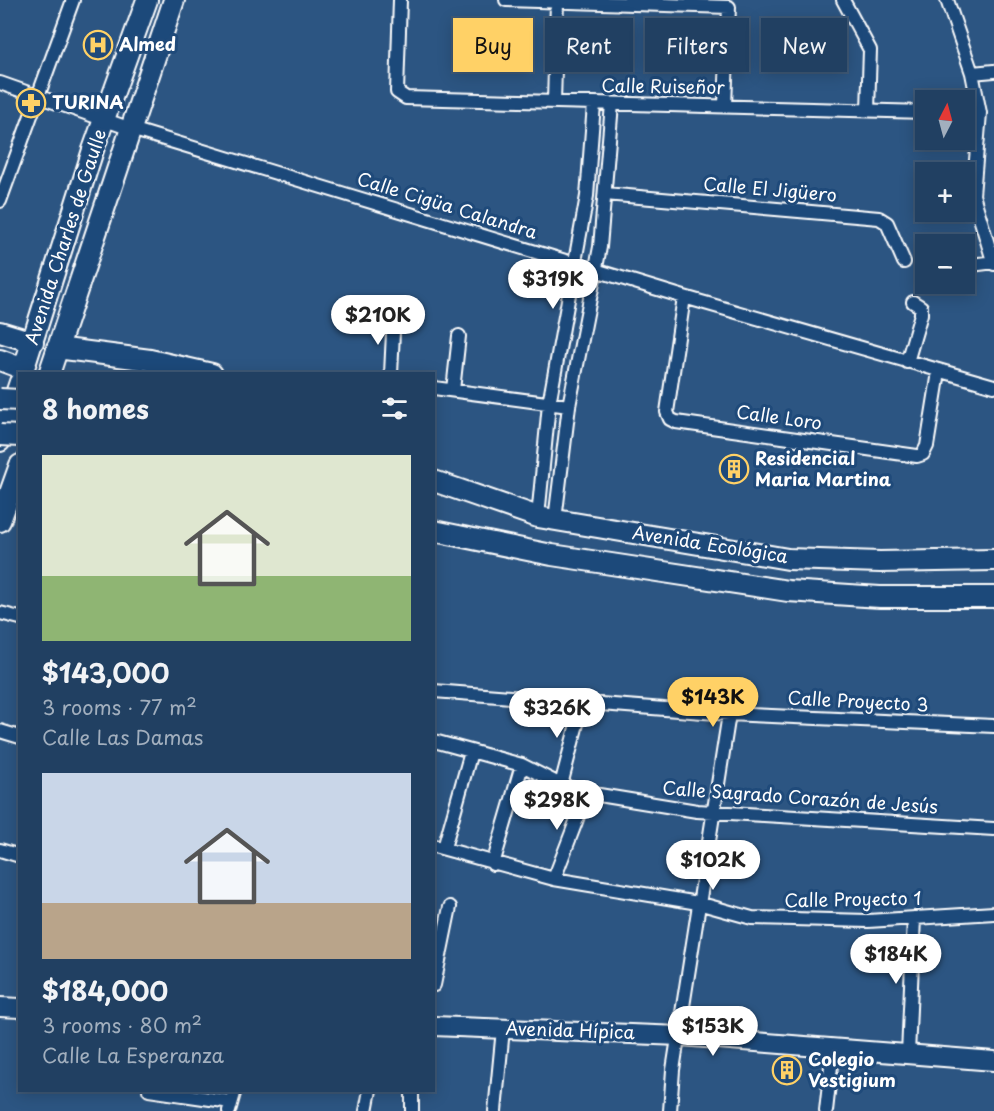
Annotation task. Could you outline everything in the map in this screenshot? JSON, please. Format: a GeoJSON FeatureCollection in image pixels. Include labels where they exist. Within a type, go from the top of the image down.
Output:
{"type":"FeatureCollection","features":[{"type":"Feature","properties":{"kind":"main road","name":"Avenida Charles de Gaulle"},"geometry":{"type":"LineString","coordinates":[[23,372],[103,119],[147,0]]}},
{"type":"Feature","properties":{"kind":"main road","name":"Avenida Charles de Gaulle"},"geometry":{"type":"LineString","coordinates":[[51,372],[174,0]]}},
{"type":"Feature","properties":{"kind":"main road"},"geometry":{"type":"LineString","coordinates":[[0,332],[33,342]]}},
{"type":"Feature","properties":{"kind":"main road"},"geometry":{"type":"LineString","coordinates":[[57,348],[150,360],[203,372]]}},
{"type":"Feature","properties":{"kind":"main road"},"geometry":{"type":"LineString","coordinates":[[0,360],[18,372]]}},
{"type":"Feature","properties":{"kind":"main road","name":"Avenida Charles de Gaulle"},"geometry":{"type":"LineString","coordinates":[[0,441],[18,387]]}},
{"type":"Feature","properties":{"kind":"main road"},"geometry":{"type":"LineString","coordinates":[[0,399],[18,400]]}},
{"type":"Feature","properties":{"kind":"main road"},"geometry":{"type":"LineString","coordinates":[[0,435],[18,436]]}},
{"type":"Feature","properties":{"kind":"main road"},"geometry":{"type":"LineString","coordinates":[[0,522],[18,471]]}},
{"type":"Feature","properties":{"kind":"main road","name":"Avenida Ecológica"},"geometry":{"type":"LineString","coordinates":[[435,481],[546,519],[788,559],[880,562],[994,560]]}},
{"type":"Feature","properties":{"kind":"main road"},"geometry":{"type":"LineString","coordinates":[[0,522],[18,509]]}},
{"type":"Feature","properties":{"kind":"main road"},"geometry":{"type":"LineString","coordinates":[[435,531],[552,555],[788,591],[879,597],[994,597]]}},
{"type":"Feature","properties":{"kind":"street"},"geometry":{"type":"LineString","coordinates":[[0,201],[6,171],[40,97],[74,0]]}},
{"type":"Feature","properties":{"kind":"street","name":"Calle Ruiseñor"},"geometry":{"type":"LineString","coordinates":[[400,0],[397,92],[406,98],[915,112]]}},
{"type":"Feature","properties":{"kind":"street"},"geometry":{"type":"LineString","coordinates":[[843,0],[870,50],[868,110]]}},
{"type":"Feature","properties":{"kind":"street"},"geometry":{"type":"LineString","coordinates":[[947,0],[972,73],[980,113],[973,195],[994,263],[975,265]]}},
{"type":"Feature","properties":{"kind":"street"},"geometry":{"type":"LineString","coordinates":[[506,1],[605,1],[729,7],[725,105]]}},
{"type":"Feature","properties":{"kind":"street"},"geometry":{"type":"LineString","coordinates":[[554,102],[557,2]]}},
{"type":"Feature","properties":{"kind":"street"},"geometry":{"type":"LineString","coordinates":[[972,73],[994,71]]}},
{"type":"Feature","properties":{"kind":"street","name":"Calle Cigüa Calandra"},"geometry":{"type":"LineString","coordinates":[[0,83],[131,129],[684,297],[994,386]]}},
{"type":"Feature","properties":{"kind":"street"},"geometry":{"type":"LineString","coordinates":[[546,519],[549,404],[577,264],[587,196],[594,104]]}},
{"type":"Feature","properties":{"kind":"street"},"geometry":{"type":"LineString","coordinates":[[546,519],[600,247],[612,104]]}},
{"type":"Feature","properties":{"kind":"street"},"geometry":{"type":"LineString","coordinates":[[975,113],[980,113]]}},
{"type":"Feature","properties":{"kind":"street","name":"Calle El Jigüero"},"geometry":{"type":"LineString","coordinates":[[605,194],[879,218],[887,223],[904,262]]}},
{"type":"Feature","properties":{"kind":"street","name":"Calle Loro"},"geometry":{"type":"LineString","coordinates":[[684,297],[667,412],[670,419],[676,422],[917,456],[923,454],[927,446],[939,372]]}},
{"type":"Feature","properties":{"kind":"street"},"geometry":{"type":"LineString","coordinates":[[908,362],[921,315],[921,307],[913,302]]}},
{"type":"Feature","properties":{"kind":"street"},"geometry":{"type":"LineString","coordinates":[[385,315],[393,332],[391,372]]}},
{"type":"Feature","properties":{"kind":"street"},"geometry":{"type":"LineString","coordinates":[[453,390],[459,336]]}},
{"type":"Feature","properties":{"kind":"street"},"geometry":{"type":"LineString","coordinates":[[435,388],[569,406]]}},
{"type":"Feature","properties":{"kind":"street"},"geometry":{"type":"LineString","coordinates":[[0,613],[18,618]]}},
{"type":"Feature","properties":{"kind":"street","name":"Calle Proyecto 3"},"geometry":{"type":"LineString","coordinates":[[435,691],[729,714],[994,726]]}},
{"type":"Feature","properties":{"kind":"street"},"geometry":{"type":"LineString","coordinates":[[561,784],[583,701]]}},
{"type":"Feature","properties":{"kind":"street"},"geometry":{"type":"LineString","coordinates":[[670,1111],[698,903],[729,714]]}},
{"type":"Feature","properties":{"kind":"street"},"geometry":{"type":"LineString","coordinates":[[0,731],[18,736]]}},
{"type":"Feature","properties":{"kind":"street","name":"Calle Sagrado Corazón de Jesús"},"geometry":{"type":"LineString","coordinates":[[435,741],[522,765],[561,784],[587,793],[652,806],[994,829]]}},
{"type":"Feature","properties":{"kind":"street"},"geometry":{"type":"LineString","coordinates":[[439,847],[471,752]]}},
{"type":"Feature","properties":{"kind":"street"},"geometry":{"type":"LineString","coordinates":[[493,864],[522,765]]}},
{"type":"Feature","properties":{"kind":"street"},"geometry":{"type":"LineString","coordinates":[[554,879],[587,793]]}},
{"type":"Feature","properties":{"kind":"street","name":"Calle Proyecto 1"},"geometry":{"type":"LineString","coordinates":[[439,847],[493,864],[554,879],[698,903],[752,918],[868,921],[994,913]]}},
{"type":"Feature","properties":{"kind":"street"},"geometry":{"type":"LineString","coordinates":[[0,850],[18,855]]}},
{"type":"Feature","properties":{"kind":"street"},"geometry":{"type":"LineString","coordinates":[[435,980],[450,907]]}},
{"type":"Feature","properties":{"kind":"street"},"geometry":{"type":"LineString","coordinates":[[908,1054],[914,918]]}},
{"type":"Feature","properties":{"kind":"street"},"geometry":{"type":"LineString","coordinates":[[0,1007],[18,1008]]}},
{"type":"Feature","properties":{"kind":"street","name":"Avenida Hípica"},"geometry":{"type":"LineString","coordinates":[[435,1026],[680,1036],[994,1061]]}},
{"type":"Feature","properties":{"kind":"street"},"geometry":{"type":"LineString","coordinates":[[495,1111],[503,1029]]}},
{"type":"Feature","properties":{"kind":"street"},"geometry":{"type":"LineString","coordinates":[[826,1111],[832,1048]]}},
{"type":"Feature","properties":{"kind":"street"},"geometry":{"type":"LineString","coordinates":[[164,1092],[231,1101]]}},
{"type":"Feature","properties":{"kind":"street"},"geometry":{"type":"LineString","coordinates":[[366,1111],[370,1092]]}},
{"type":"Feature","properties":{"kind":"street"},"geometry":{"type":"LineString","coordinates":[[412,1092],[412,1111]]}},
{"type":"Feature","properties":{"kind":"place","name":"Almed"},"geometry":{"type":"Point","coordinates":[98,45]}},
{"type":"Feature","properties":{"kind":"place","name":"TURINA"},"geometry":{"type":"Point","coordinates":[31,103]}},
{"type":"Feature","properties":{"kind":"place","name":"Residencial Maria Martina"},"geometry":{"type":"Point","coordinates":[734,469]}},
{"type":"Feature","properties":{"kind":"place","name":"Colegio Vestigium"},"geometry":{"type":"Point","coordinates":[787,1070]}}]}
